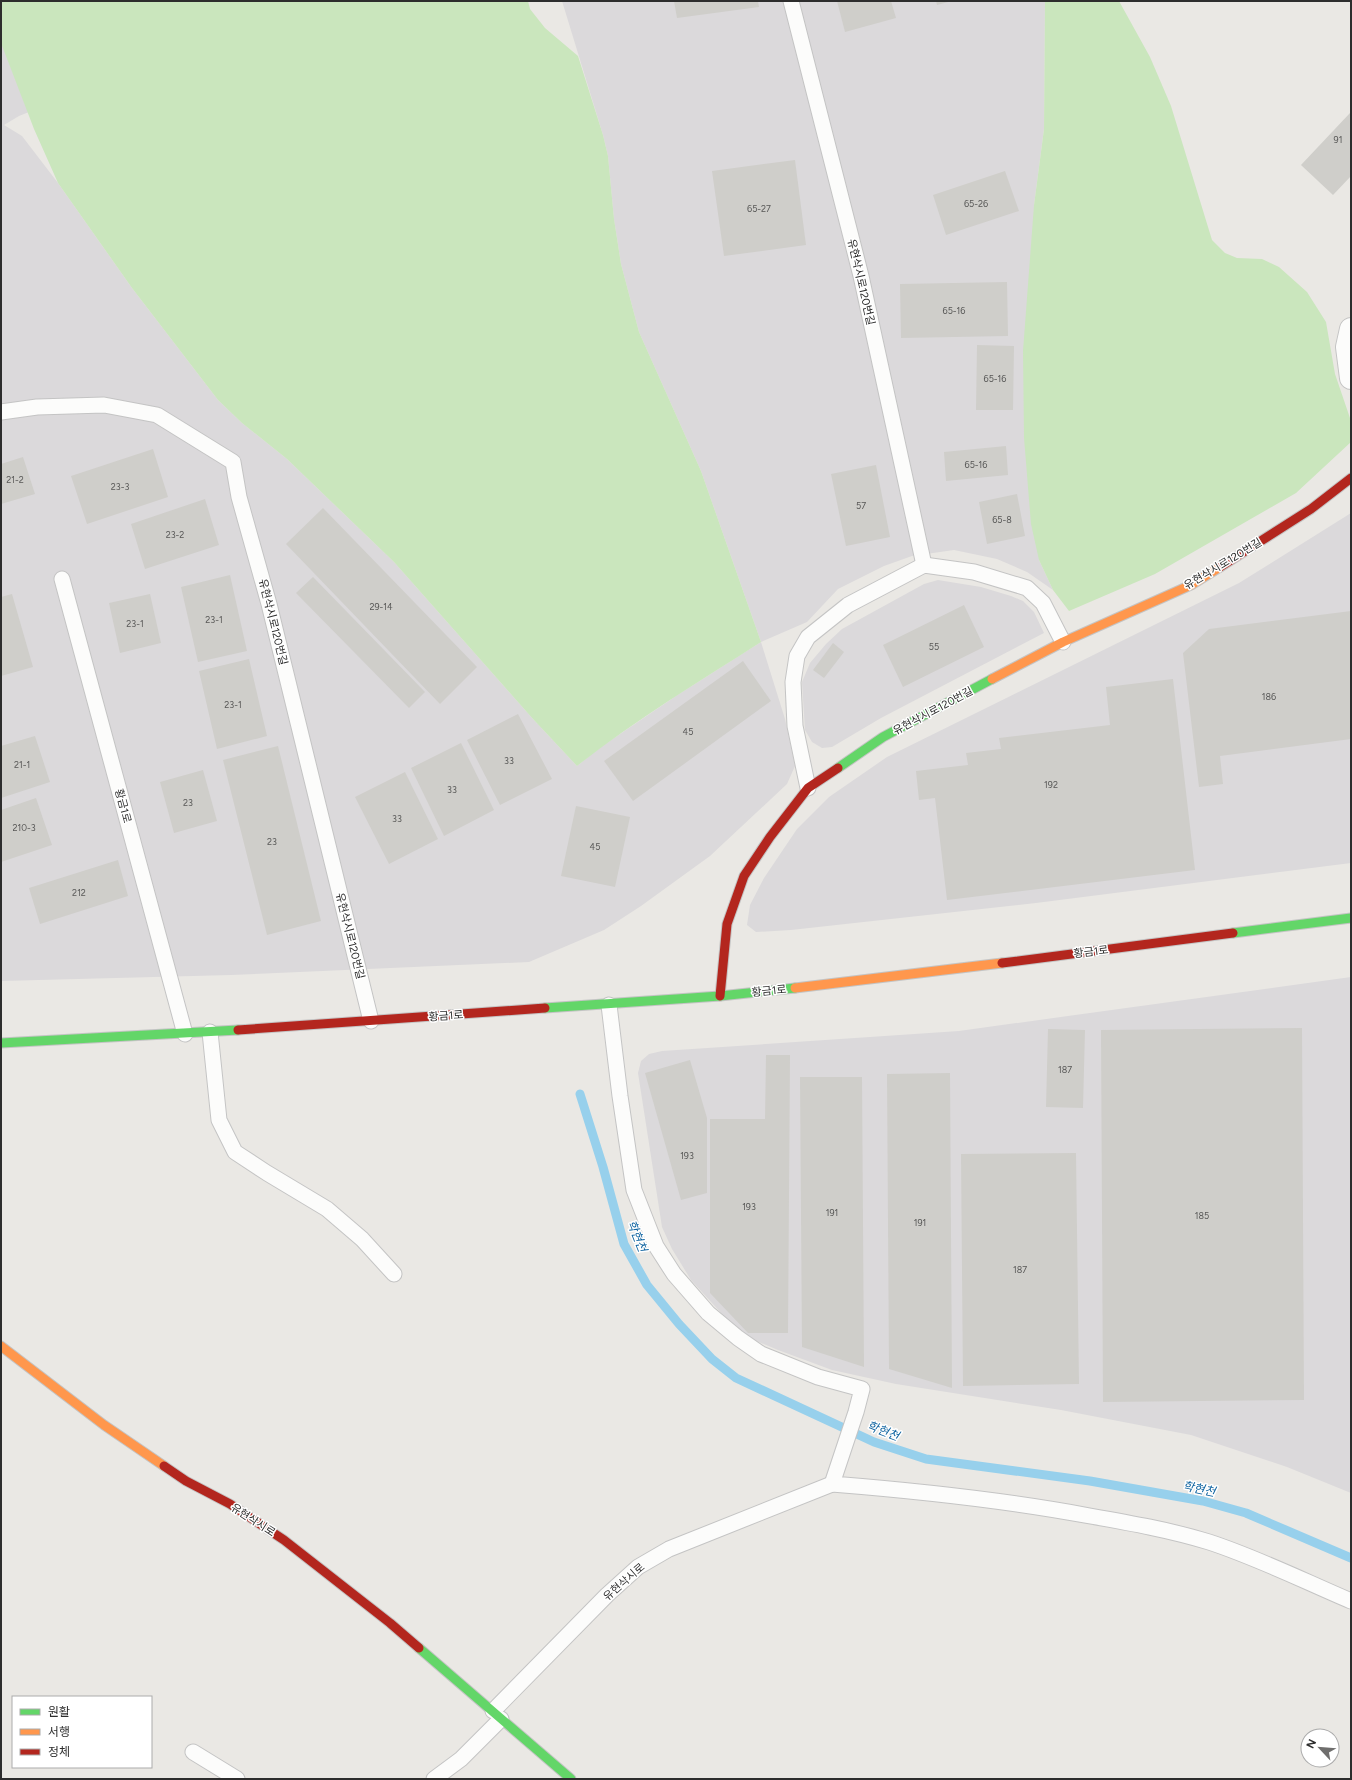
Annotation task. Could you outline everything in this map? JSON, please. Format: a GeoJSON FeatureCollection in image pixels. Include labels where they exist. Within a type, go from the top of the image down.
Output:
{"type":"FeatureCollection","features":[{"type":"Feature","properties":{"kind":"street"},"geometry":{"type":"LineString","coordinates":[[1351,329],[1347,347],[1351,378]]}},
{"type":"Feature","properties":{"kind":"street","name":"유현삭시로120번길"},"geometry":{"type":"LineString","coordinates":[[720,996],[727,924],[744,876],[770,837],[808,788],[883,737],[1063,642],[1191,585],[1311,509],[1351,478]]}},
{"type":"Feature","properties":{"kind":"street","name":"황금1로"},"geometry":{"type":"LineString","coordinates":[[1,1043],[185,1034],[720,996],[836,984],[1351,918]]}},
{"type":"Feature","properties":{"kind":"street","name":"유현삭시로"},"geometry":{"type":"LineString","coordinates":[[1,1346],[104,1425],[186,1481],[230,1504],[284,1540],[390,1623],[572,1779]]}},
{"type":"Feature","properties":{"kind":"lane","name":"유현삭시로120번길"},"geometry":{"type":"LineString","coordinates":[[791,1],[861,276],[924,565]]}},
{"type":"Feature","properties":{"kind":"lane","name":"유현삭시로120번길"},"geometry":{"type":"LineString","coordinates":[[1,412],[37,407],[104,405],[157,415],[233,462],[239,497],[269,604],[371,1021]]}},
{"type":"Feature","properties":{"kind":"lane"},"geometry":{"type":"LineString","coordinates":[[808,788],[795,726],[793,682],[797,656],[808,637],[848,605],[924,565],[974,572],[1027,588],[1043,603],[1063,642]]}},
{"type":"Feature","properties":{"kind":"lane","name":"황금1로"},"geometry":{"type":"LineString","coordinates":[[62,579],[185,1034]]}},
{"type":"Feature","properties":{"kind":"lane"},"geometry":{"type":"LineString","coordinates":[[609,1005],[620,1096],[634,1190],[656,1246],[674,1274],[708,1313],[760,1354],[818,1378],[862,1389],[856,1412],[832,1484],[922,1491],[985,1498],[1056,1509],[1172,1532],[1237,1552],[1351,1602]]}},
{"type":"Feature","properties":{"kind":"lane"},"geometry":{"type":"LineString","coordinates":[[210,1032],[219,1120],[235,1152],[266,1173],[327,1209],[362,1239],[394,1274]]}},
{"type":"Feature","properties":{"kind":"lane","name":"유현삭시로"},"geometry":{"type":"LineString","coordinates":[[434,1779],[461,1759],[497,1715],[607,1595],[638,1567],[669,1549],[832,1484]]}},
{"type":"Feature","properties":{"kind":"lane"},"geometry":{"type":"LineString","coordinates":[[193,1752],[237,1779]]}},
{"type":"Feature","properties":{"kind":"shaded area"},"geometry":{"type":"Polygon","coordinates":[[[1,1],[54,102],[19,116],[4,125],[22,136],[58,183],[132,288],[218,400],[242,423],[287,459],[394,562],[533,719],[577,766],[598,749],[676,696],[761,642],[785,719],[795,766],[787,784],[710,856],[641,906],[604,930],[529,962],[231,975],[1,981],[1,1]]]}},
{"type":"Feature","properties":{"kind":"shaded area"},"geometry":{"type":"Polygon","coordinates":[[[562,1],[1045,1],[1044,129],[1034,205],[1039,560],[1053,590],[1027,572],[997,559],[954,550],[912,556],[884,566],[838,589],[807,622],[761,642],[701,471],[639,332],[621,264],[614,219],[608,156],[562,1]]]}},
{"type":"Feature","properties":{"kind":"shaded area"},"geometry":{"type":"Polygon","coordinates":[[[1351,513],[1351,863],[1036,903],[791,930],[756,932],[747,925],[750,905],[764,878],[797,829],[829,797],[887,757],[1239,583],[1351,513]]]}},
{"type":"Feature","properties":{"kind":"shaded area"},"geometry":{"type":"Polygon","coordinates":[[[938,580],[981,587],[1023,601],[1034,612],[1044,633],[881,718],[832,747],[822,748],[812,742],[805,730],[802,682],[810,663],[826,644],[842,629],[924,584],[938,580]]]}},
{"type":"Feature","properties":{"kind":"shaded area"},"geometry":{"type":"Polygon","coordinates":[[[1351,977],[1351,1493],[1287,1467],[1191,1435],[1061,1410],[896,1384],[832,1370],[778,1350],[754,1340],[733,1326],[691,1280],[672,1249],[662,1227],[638,1073],[641,1061],[649,1054],[662,1051],[959,1031],[1351,977]]]}},
{"type":"Feature","properties":{"kind":"green space"},"geometry":{"type":"Polygon","coordinates":[[[1,1],[528,1],[530,9],[545,28],[578,56],[603,135],[608,156],[614,219],[621,264],[639,332],[701,471],[761,642],[644,717],[577,766],[533,719],[394,562],[287,459],[242,423],[218,400],[132,288],[58,183],[34,129],[1,43],[1,1]]]}},
{"type":"Feature","properties":{"kind":"green space"},"geometry":{"type":"Polygon","coordinates":[[[1045,1],[1119,1],[1150,57],[1171,106],[1212,240],[1225,253],[1237,258],[1262,259],[1279,267],[1307,292],[1326,322],[1335,374],[1351,421],[1351,442],[1296,493],[1155,574],[1069,611],[1053,590],[1039,560],[1031,524],[1024,438],[1023,351],[1034,205],[1044,129],[1045,1]]]}},
{"type":"Feature","properties":{"kind":"building"},"geometry":{"type":"Polygon","coordinates":[[[674,1],[758,1],[759,7],[677,18],[674,1]]]}},
{"type":"Feature","properties":{"kind":"building"},"geometry":{"type":"Polygon","coordinates":[[[837,1],[891,1],[896,18],[845,32],[837,1]]]}},
{"type":"Feature","properties":{"kind":"building"},"geometry":{"type":"Polygon","coordinates":[[[936,1],[952,1],[937,5],[936,1]]]}},
{"type":"Feature","properties":{"kind":"building"},"geometry":{"type":"Polygon","coordinates":[[[1350,113],[1351,176],[1333,195],[1301,165],[1350,113]]]}},
{"type":"Feature","properties":{"kind":"building"},"geometry":{"type":"Polygon","coordinates":[[[795,160],[806,245],[724,256],[712,171],[795,160]]]}},
{"type":"Feature","properties":{"kind":"building"},"geometry":{"type":"Polygon","coordinates":[[[1005,171],[1019,211],[946,235],[933,195],[1005,171]]]}},
{"type":"Feature","properties":{"kind":"building"},"geometry":{"type":"Polygon","coordinates":[[[1007,282],[1008,336],[901,338],[900,284],[1007,282]]]}},
{"type":"Feature","properties":{"kind":"building"},"geometry":{"type":"Polygon","coordinates":[[[977,345],[1014,346],[1013,410],[976,410],[977,345]]]}},
{"type":"Feature","properties":{"kind":"building"},"geometry":{"type":"Polygon","coordinates":[[[1006,446],[1008,475],[946,481],[944,452],[1006,446]]]}},
{"type":"Feature","properties":{"kind":"building"},"geometry":{"type":"Polygon","coordinates":[[[153,449],[168,497],[87,524],[71,476],[153,449]]]}},
{"type":"Feature","properties":{"kind":"building"},"geometry":{"type":"Polygon","coordinates":[[[23,457],[35,494],[1,504],[1,464],[23,457]]]}},
{"type":"Feature","properties":{"kind":"building"},"geometry":{"type":"Polygon","coordinates":[[[876,465],[890,537],[846,546],[831,474],[876,465]]]}},
{"type":"Feature","properties":{"kind":"building"},"geometry":{"type":"Polygon","coordinates":[[[1017,494],[1025,536],[987,544],[979,502],[1017,494]]]}},
{"type":"Feature","properties":{"kind":"building"},"geometry":{"type":"Polygon","coordinates":[[[205,499],[219,545],[145,569],[131,524],[205,499]]]}},
{"type":"Feature","properties":{"kind":"building"},"geometry":{"type":"Polygon","coordinates":[[[323,508],[477,667],[440,704],[286,544],[323,508]]]}},
{"type":"Feature","properties":{"kind":"building"},"geometry":{"type":"Polygon","coordinates":[[[230,575],[247,651],[198,662],[181,587],[230,575]]]}},
{"type":"Feature","properties":{"kind":"building"},"geometry":{"type":"Polygon","coordinates":[[[313,577],[425,692],[409,708],[296,593],[313,577]]]}},
{"type":"Feature","properties":{"kind":"building"},"geometry":{"type":"Polygon","coordinates":[[[12,594],[33,667],[1,676],[1,597],[12,594]]]}},
{"type":"Feature","properties":{"kind":"building"},"geometry":{"type":"Polygon","coordinates":[[[150,594],[161,643],[120,653],[109,603],[150,594]]]}},
{"type":"Feature","properties":{"kind":"building"},"geometry":{"type":"Polygon","coordinates":[[[964,605],[984,647],[903,687],[883,645],[964,605]]]}},
{"type":"Feature","properties":{"kind":"building"},"geometry":{"type":"Polygon","coordinates":[[[1351,611],[1351,739],[1220,756],[1223,784],[1199,787],[1183,653],[1209,629],[1351,611]]]}},
{"type":"Feature","properties":{"kind":"building"},"geometry":{"type":"Polygon","coordinates":[[[833,643],[844,652],[824,678],[813,670],[833,643]]]}},
{"type":"Feature","properties":{"kind":"building"},"geometry":{"type":"Polygon","coordinates":[[[249,659],[267,736],[217,749],[199,671],[249,659]]]}},
{"type":"Feature","properties":{"kind":"building"},"geometry":{"type":"Polygon","coordinates":[[[743,661],[771,701],[633,801],[604,761],[743,661]]]}},
{"type":"Feature","properties":{"kind":"building"},"geometry":{"type":"Polygon","coordinates":[[[1173,679],[1195,870],[947,900],[935,798],[919,800],[916,771],[968,765],[966,753],[1001,749],[999,738],[1110,725],[1106,687],[1173,679]]]}},
{"type":"Feature","properties":{"kind":"building"},"geometry":{"type":"Polygon","coordinates":[[[518,714],[552,779],[500,805],[467,740],[518,714]]]}},
{"type":"Feature","properties":{"kind":"building"},"geometry":{"type":"Polygon","coordinates":[[[35,736],[50,782],[1,798],[1,746],[35,736]]]}},
{"type":"Feature","properties":{"kind":"building"},"geometry":{"type":"Polygon","coordinates":[[[461,743],[494,810],[444,836],[411,768],[461,743]]]}},
{"type":"Feature","properties":{"kind":"building"},"geometry":{"type":"Polygon","coordinates":[[[278,746],[321,921],[267,935],[223,760],[278,746]]]}},
{"type":"Feature","properties":{"kind":"building"},"geometry":{"type":"Polygon","coordinates":[[[203,770],[217,821],[174,833],[160,782],[203,770]]]}},
{"type":"Feature","properties":{"kind":"building"},"geometry":{"type":"Polygon","coordinates":[[[405,772],[438,839],[389,864],[355,797],[405,772]]]}},
{"type":"Feature","properties":{"kind":"building"},"geometry":{"type":"Polygon","coordinates":[[[36,798],[52,845],[1,862],[1,810],[36,798]]]}},
{"type":"Feature","properties":{"kind":"building"},"geometry":{"type":"Polygon","coordinates":[[[576,806],[630,817],[615,887],[561,876],[576,806]]]}},
{"type":"Feature","properties":{"kind":"building"},"geometry":{"type":"Polygon","coordinates":[[[118,860],[128,896],[40,924],[29,888],[118,860]]]}},
{"type":"Feature","properties":{"kind":"building"},"geometry":{"type":"Polygon","coordinates":[[[1302,1028],[1304,1400],[1103,1402],[1101,1030],[1302,1028]]]}},
{"type":"Feature","properties":{"kind":"building"},"geometry":{"type":"Polygon","coordinates":[[[1048,1029],[1085,1030],[1083,1108],[1046,1107],[1048,1029]]]}},
{"type":"Feature","properties":{"kind":"building"},"geometry":{"type":"Polygon","coordinates":[[[766,1055],[790,1055],[788,1333],[748,1333],[710,1293],[710,1119],[765,1119],[766,1055]]]}},
{"type":"Feature","properties":{"kind":"building"},"geometry":{"type":"Polygon","coordinates":[[[690,1060],[707,1118],[707,1193],[681,1200],[645,1073],[690,1060]]]}},
{"type":"Feature","properties":{"kind":"building"},"geometry":{"type":"Polygon","coordinates":[[[950,1073],[952,1388],[889,1369],[887,1074],[950,1073]]]}},
{"type":"Feature","properties":{"kind":"building"},"geometry":{"type":"Polygon","coordinates":[[[800,1077],[862,1077],[864,1367],[802,1347],[800,1077]]]}},
{"type":"Feature","properties":{"kind":"building"},"geometry":{"type":"Polygon","coordinates":[[[1076,1153],[1079,1384],[963,1386],[961,1154],[1076,1153]]]}},
{"type":"Feature","properties":{"kind":"waterway","name":"학현천"},"geometry":{"type":"LineString","coordinates":[[580,1094],[603,1167],[624,1244],[647,1285],[679,1324],[712,1359],[736,1378],[874,1442],[926,1459],[1090,1481],[1203,1501],[1246,1513],[1351,1558]]}},
{"type":"Feature","properties":{"kind":"traffic: fast"},"geometry":{"type":"LineString","coordinates":[[838,768],[883,737],[992,679]]}},
{"type":"Feature","properties":{"kind":"traffic: fast"},"geometry":{"type":"LineString","coordinates":[[1233,933],[1351,918]]}},
{"type":"Feature","properties":{"kind":"traffic: fast"},"geometry":{"type":"LineString","coordinates":[[545,1008],[720,996],[795,988]]}},
{"type":"Feature","properties":{"kind":"traffic: fast"},"geometry":{"type":"LineString","coordinates":[[1,1043],[238,1030]]}},
{"type":"Feature","properties":{"kind":"traffic: fast"},"geometry":{"type":"LineString","coordinates":[[419,1648],[571,1779]]}},
{"type":"Feature","properties":{"kind":"traffic: slow"},"geometry":{"type":"LineString","coordinates":[[992,679],[1063,642],[1191,585],[1220,567]]}},
{"type":"Feature","properties":{"kind":"traffic: slow"},"geometry":{"type":"LineString","coordinates":[[795,988],[1002,963]]}},
{"type":"Feature","properties":{"kind":"traffic: slow"},"geometry":{"type":"LineString","coordinates":[[1,1346],[104,1425],[164,1466]]}},
{"type":"Feature","properties":{"kind":"traffic: jam"},"geometry":{"type":"LineString","coordinates":[[1220,567],[1311,509],[1351,478]]}},
{"type":"Feature","properties":{"kind":"traffic: jam"},"geometry":{"type":"LineString","coordinates":[[720,996],[727,924],[744,876],[770,837],[808,788],[838,768]]}},
{"type":"Feature","properties":{"kind":"traffic: jam"},"geometry":{"type":"LineString","coordinates":[[1002,963],[1233,933]]}},
{"type":"Feature","properties":{"kind":"traffic: jam"},"geometry":{"type":"LineString","coordinates":[[238,1030],[545,1008]]}},
{"type":"Feature","properties":{"kind":"traffic: jam"},"geometry":{"type":"LineString","coordinates":[[164,1466],[186,1481],[230,1504],[284,1540],[390,1623],[419,1648]]}}]}
